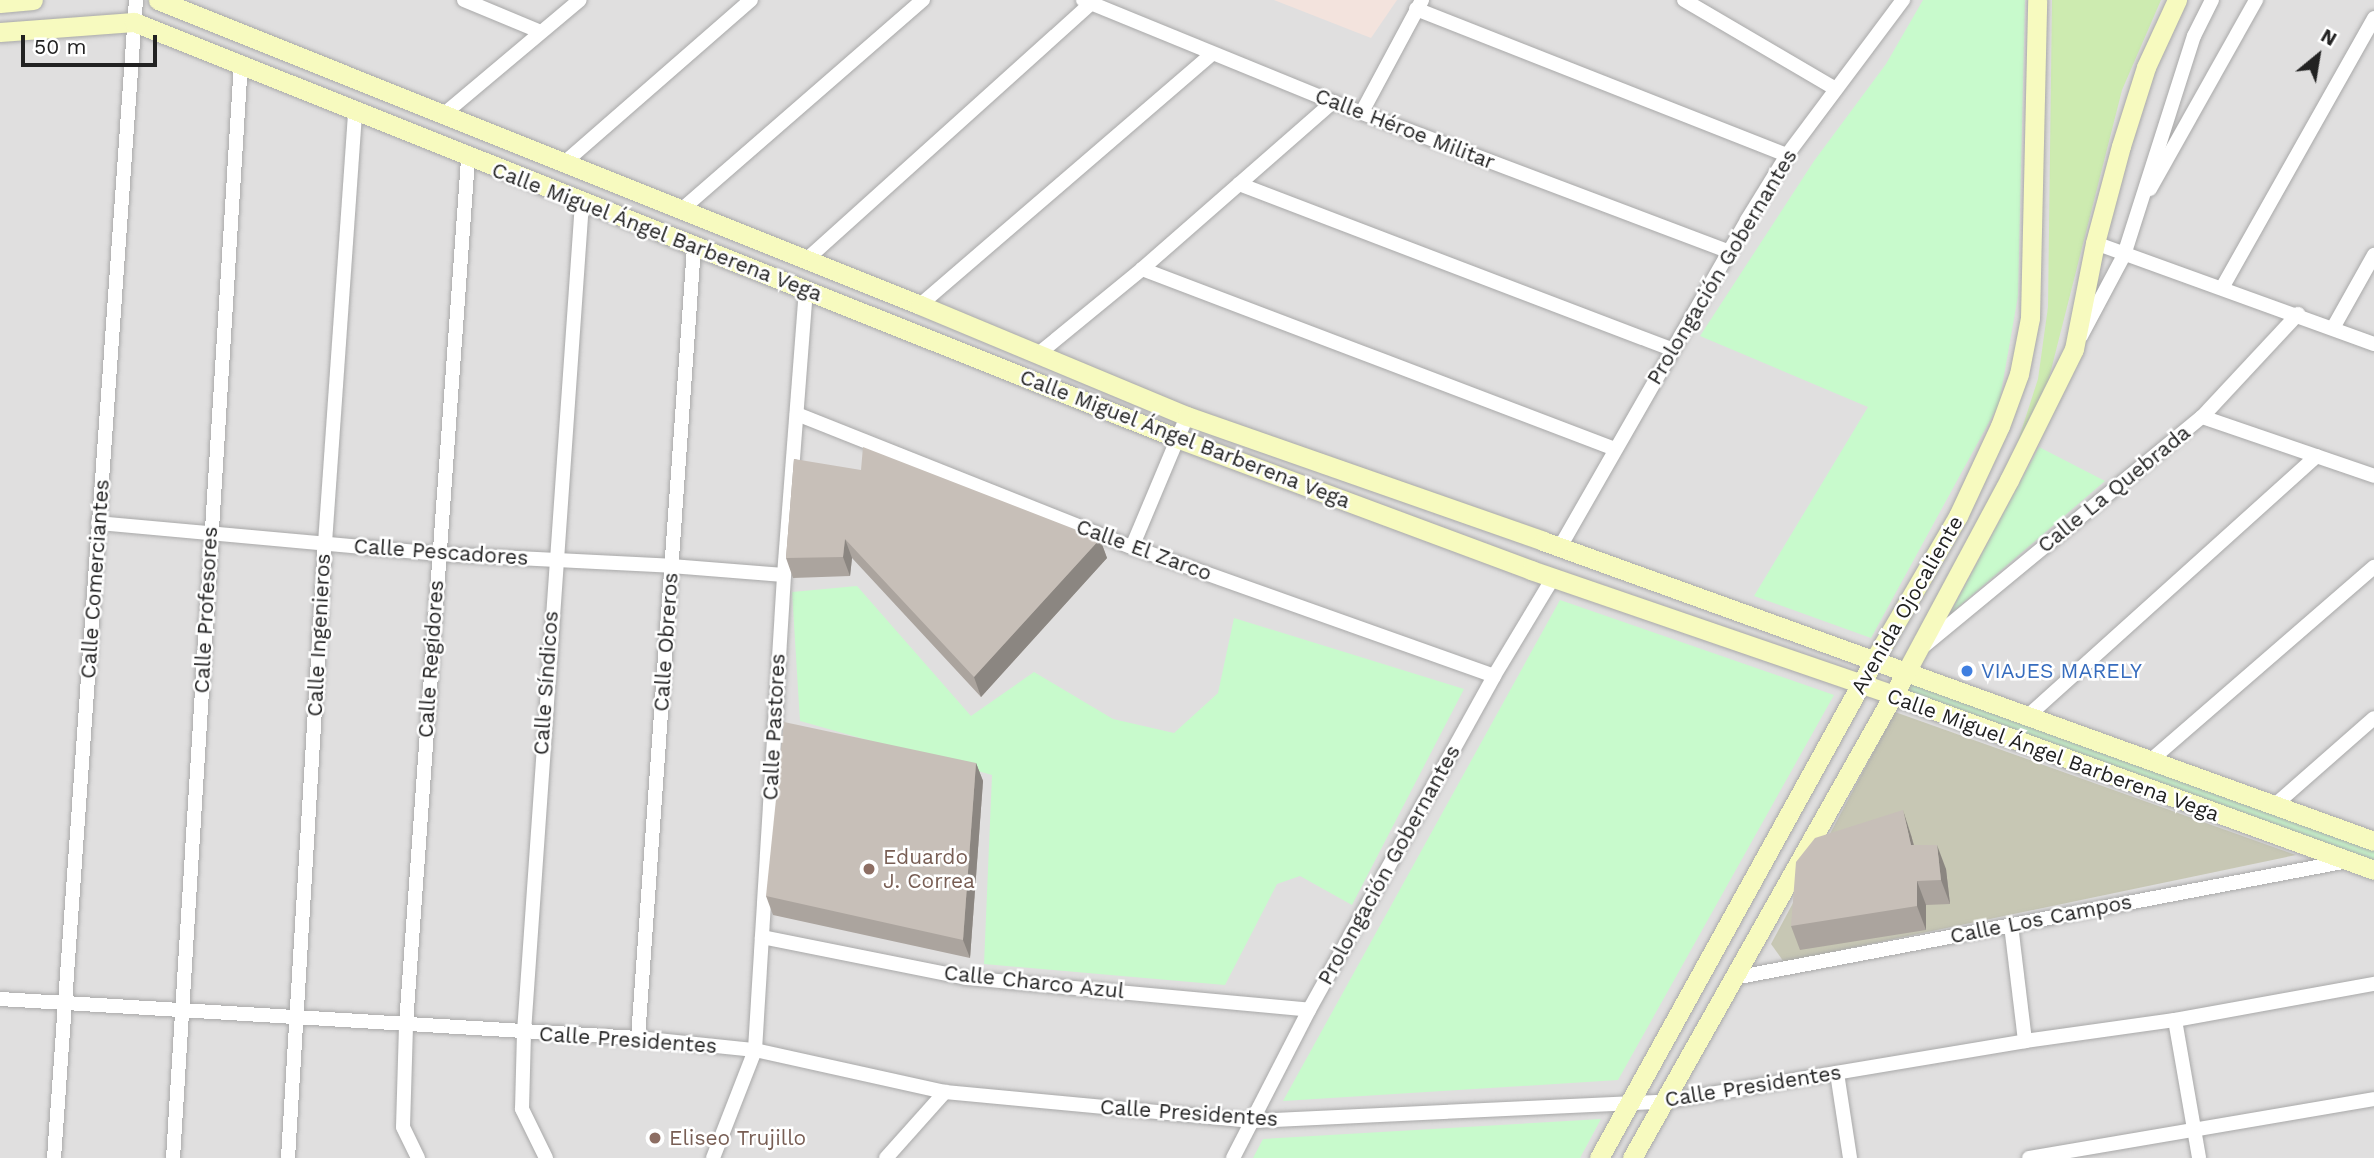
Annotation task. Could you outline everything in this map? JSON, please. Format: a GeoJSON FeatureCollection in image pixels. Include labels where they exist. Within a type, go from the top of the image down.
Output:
{"type":"FeatureCollection","features":[{"type":"Feature","properties":{"kind":"street"},"geometry":{"type":"LineString","coordinates":[[0,3],[33,0]]}},
{"type":"Feature","properties":{"kind":"street","name":"Calle Comerciantes"},"geometry":{"type":"LineString","coordinates":[[54,1158],[136,0]]}},
{"type":"Feature","properties":{"kind":"street","name":"Calle Miguel Ángel Barberena Vega"},"geometry":{"type":"LineString","coordinates":[[158,0],[920,305],[1186,416],[1560,547],[1905,674],[2029,715],[2374,841]]}},
{"type":"Feature","properties":{"kind":"street"},"geometry":{"type":"LineString","coordinates":[[464,0],[541,32]]}},
{"type":"Feature","properties":{"kind":"street"},"geometry":{"type":"LineString","coordinates":[[444,114],[580,0]]}},
{"type":"Feature","properties":{"kind":"street"},"geometry":{"type":"LineString","coordinates":[[564,163],[751,0]]}},
{"type":"Feature","properties":{"kind":"street"},"geometry":{"type":"LineString","coordinates":[[680,211],[923,0]]}},
{"type":"Feature","properties":{"kind":"street"},"geometry":{"type":"LineString","coordinates":[[1684,0],[1836,89]]}},
{"type":"Feature","properties":{"kind":"street","name":"Prolongación Gobernantes"},"geometry":{"type":"LineString","coordinates":[[1560,547],[1671,349],[1787,155],[1903,0]]}},
{"type":"Feature","properties":{"kind":"street","name":"Avenida Ojocaliente"},"geometry":{"type":"LineString","coordinates":[[1599,1158],[1873,662],[1958,516],[2000,426],[2018,374],[2030,318],[2037,0]]}},
{"type":"Feature","properties":{"kind":"street","name":"Avenida Ojocaliente"},"geometry":{"type":"LineString","coordinates":[[2074,349],[2095,243],[2146,67],[2176,0]]}},
{"type":"Feature","properties":{"kind":"street","name":"Avenida Ojocaliente"},"geometry":{"type":"LineString","coordinates":[[1632,1158],[1905,674],[2010,480],[2074,349],[2124,255],[2194,36],[2212,0]]}},
{"type":"Feature","properties":{"kind":"street"},"geometry":{"type":"LineString","coordinates":[[2137,212],[2256,0]]}},
{"type":"Feature","properties":{"kind":"street"},"geometry":{"type":"LineString","coordinates":[[806,260],[1087,2]]}},
{"type":"Feature","properties":{"kind":"street","name":"Calle Héroe Militar"},"geometry":{"type":"LineString","coordinates":[[1087,2],[1333,102],[1729,252]]}},
{"type":"Feature","properties":{"kind":"street"},"geometry":{"type":"LineString","coordinates":[[1362,112],[1419,4],[1787,155]]}},
{"type":"Feature","properties":{"kind":"street"},"geometry":{"type":"LineString","coordinates":[[2222,288],[2374,18]]}},
{"type":"Feature","properties":{"kind":"street","name":"Calle Miguel Ángel Barberena Vega"},"geometry":{"type":"LineString","coordinates":[[0,32],[134,22],[241,63],[468,158],[1179,439],[1553,578],[1893,695],[2374,870]]}},
{"type":"Feature","properties":{"kind":"street"},"geometry":{"type":"LineString","coordinates":[[920,305],[1212,54]]}},
{"type":"Feature","properties":{"kind":"street","name":"Calle Profesores"},"geometry":{"type":"LineString","coordinates":[[173,1158],[241,63]]}},
{"type":"Feature","properties":{"kind":"street"},"geometry":{"type":"LineString","coordinates":[[1037,355],[1142,269],[1333,102]]}},
{"type":"Feature","properties":{"kind":"street","name":"Calle Ingenieros"},"geometry":{"type":"LineString","coordinates":[[288,1158],[325,543],[355,112]]}},
{"type":"Feature","properties":{"kind":"street","name":"Calle Regidores"},"geometry":{"type":"LineString","coordinates":[[418,1158],[403,1127],[406,1024],[468,158]]}},
{"type":"Feature","properties":{"kind":"street"},"geometry":{"type":"LineString","coordinates":[[1238,184],[1671,349]]}},
{"type":"Feature","properties":{"kind":"street","name":"Calle Síndicos"},"geometry":{"type":"LineString","coordinates":[[546,1158],[522,1109],[524,1032],[582,202]]}},
{"type":"Feature","properties":{"kind":"street"},"geometry":{"type":"LineString","coordinates":[[2095,243],[2298,314],[2374,344]]}},
{"type":"Feature","properties":{"kind":"street","name":"Calle Obreros"},"geometry":{"type":"LineString","coordinates":[[638,1038],[694,247]]}},
{"type":"Feature","properties":{"kind":"street"},"geometry":{"type":"LineString","coordinates":[[2333,328],[2374,255]]}},
{"type":"Feature","properties":{"kind":"street"},"geometry":{"type":"LineString","coordinates":[[1142,269],[1615,449]]}},
{"type":"Feature","properties":{"kind":"street","name":"Calle Pastores"},"geometry":{"type":"LineString","coordinates":[[713,1158],[755,1050],[784,575],[806,290]]}},
{"type":"Feature","properties":{"kind":"street","name":"Calle La Quebrada"},"geometry":{"type":"LineString","coordinates":[[1918,650],[2202,417],[2298,314]]}},
{"type":"Feature","properties":{"kind":"street","name":"Calle El Zarco"},"geometry":{"type":"LineString","coordinates":[[797,414],[1132,547],[1494,676]]}},
{"type":"Feature","properties":{"kind":"street"},"geometry":{"type":"LineString","coordinates":[[1132,547],[1179,439],[1186,416]]}},
{"type":"Feature","properties":{"kind":"street"},"geometry":{"type":"LineString","coordinates":[[2202,417],[2374,476]]}},
{"type":"Feature","properties":{"kind":"street"},"geometry":{"type":"LineString","coordinates":[[2029,715],[2317,456]]}},
{"type":"Feature","properties":{"kind":"street","name":"Calle Pescadores"},"geometry":{"type":"LineString","coordinates":[[99,523],[438,554],[671,566],[784,575]]}},
{"type":"Feature","properties":{"kind":"street"},"geometry":{"type":"LineString","coordinates":[[2151,760],[2374,567]]}},
{"type":"Feature","properties":{"kind":"street","name":"Prolongación Gobernantes"},"geometry":{"type":"LineString","coordinates":[[1233,1158],[1309,1010],[1494,676],[1553,578]]}},
{"type":"Feature","properties":{"kind":"street"},"geometry":{"type":"LineString","coordinates":[[2276,804],[2374,718]]}},
{"type":"Feature","properties":{"kind":"street","name":"Calle Los Campos"},"geometry":{"type":"LineString","coordinates":[[1734,978],[2348,861]]}},
{"type":"Feature","properties":{"kind":"street"},"geometry":{"type":"LineString","coordinates":[[2011,925],[2025,1041]]}},
{"type":"Feature","properties":{"kind":"street","name":"Calle Charco Azul"},"geometry":{"type":"LineString","coordinates":[[762,937],[967,978],[1309,1010]]}},
{"type":"Feature","properties":{"kind":"street","name":"Calle Presidentes"},"geometry":{"type":"LineString","coordinates":[[0,999],[638,1038],[755,1050],[944,1092],[1253,1121],[1662,1101],[2025,1041],[2175,1020],[2374,984]]}},
{"type":"Feature","properties":{"kind":"street"},"geometry":{"type":"LineString","coordinates":[[2175,1020],[2199,1158]]}},
{"type":"Feature","properties":{"kind":"street"},"geometry":{"type":"LineString","coordinates":[[1837,1073],[1850,1158]]}},
{"type":"Feature","properties":{"kind":"street"},"geometry":{"type":"LineString","coordinates":[[886,1158],[944,1092]]}},
{"type":"Feature","properties":{"kind":"street"},"geometry":{"type":"LineString","coordinates":[[2029,1158],[2374,1099]]}},
{"type":"Feature","properties":{"kind":"shaded area"},"geometry":{"type":"Polygon","coordinates":[[[0,0],[2374,0],[2374,1158],[0,1158],[0,0]]]}},
{"type":"Feature","properties":{"kind":"shaded area"},"geometry":{"type":"Polygon","coordinates":[[[1274,0],[1397,0],[1371,38],[1274,0]]]}},
{"type":"Feature","properties":{"kind":"shaded area"},"geometry":{"type":"Polygon","coordinates":[[[1895,712],[2296,855],[1784,962],[1771,944],[1895,712]]]}},
{"type":"Feature","properties":{"kind":"green space"},"geometry":{"type":"Polygon","coordinates":[[[1923,0],[2025,0],[2018,296],[1999,404],[1871,638],[1754,596],[1868,407],[1700,336],[1814,161],[1886,64],[1923,0]]]}},
{"type":"Feature","properties":{"kind":"green space"},"geometry":{"type":"Polygon","coordinates":[[[2052,0],[2161,0],[2122,90],[2049,378],[2018,441],[2038,379],[2048,307],[2052,0]]]}},
{"type":"Feature","properties":{"kind":"green space"},"geometry":{"type":"Polygon","coordinates":[[[2039,447],[2105,481],[1950,614],[2039,447]]]}},
{"type":"Feature","properties":{"kind":"green space"},"geometry":{"type":"Polygon","coordinates":[[[857,586],[971,716],[1034,672],[1113,719],[1174,733],[1218,693],[1234,618],[1464,689],[1352,905],[1300,876],[1277,884],[1225,985],[984,964],[992,775],[800,721],[792,592],[857,586]]]}},
{"type":"Feature","properties":{"kind":"green space"},"geometry":{"type":"Polygon","coordinates":[[[1560,600],[1834,695],[1618,1080],[1283,1101],[1560,600]]]}},
{"type":"Feature","properties":{"kind":"green space"},"geometry":{"type":"Polygon","coordinates":[[[1909,682],[2374,851],[2374,862],[1906,694],[1909,682]]]}},
{"type":"Feature","properties":{"kind":"green space"},"geometry":{"type":"Polygon","coordinates":[[[1601,1119],[1580,1158],[1253,1158],[1263,1139],[1601,1119]]]}},
{"type":"Feature","properties":{"kind":"building"},"geometry":{"type":"Polygon","coordinates":[[[863,447],[1100,539],[974,677],[845,539],[843,557],[786,558],[794,459],[861,470],[863,447]]]}},
{"type":"Feature","properties":{"kind":"building"},"geometry":{"type":"Polygon","coordinates":[[[784,722],[976,763],[963,940],[766,896],[784,722]]]}},
{"type":"Feature","properties":{"kind":"building"},"geometry":{"type":"Polygon","coordinates":[[[1903,810],[1911,845],[1937,845],[1941,880],[1917,881],[1917,906],[1791,926],[1796,862],[1815,838],[1903,810]]]}},
{"type":"Feature","properties":{"kind":"place","name":"VIAJES MARELY"},"geometry":{"type":"Point","coordinates":[1967,671]}},
{"type":"Feature","properties":{"kind":"place","name":"Eduardo J. Correa"},"geometry":{"type":"Point","coordinates":[869,869]}},
{"type":"Feature","properties":{"kind":"place","name":"Eliseo Trujillo"},"geometry":{"type":"Point","coordinates":[655,1138]}}]}
